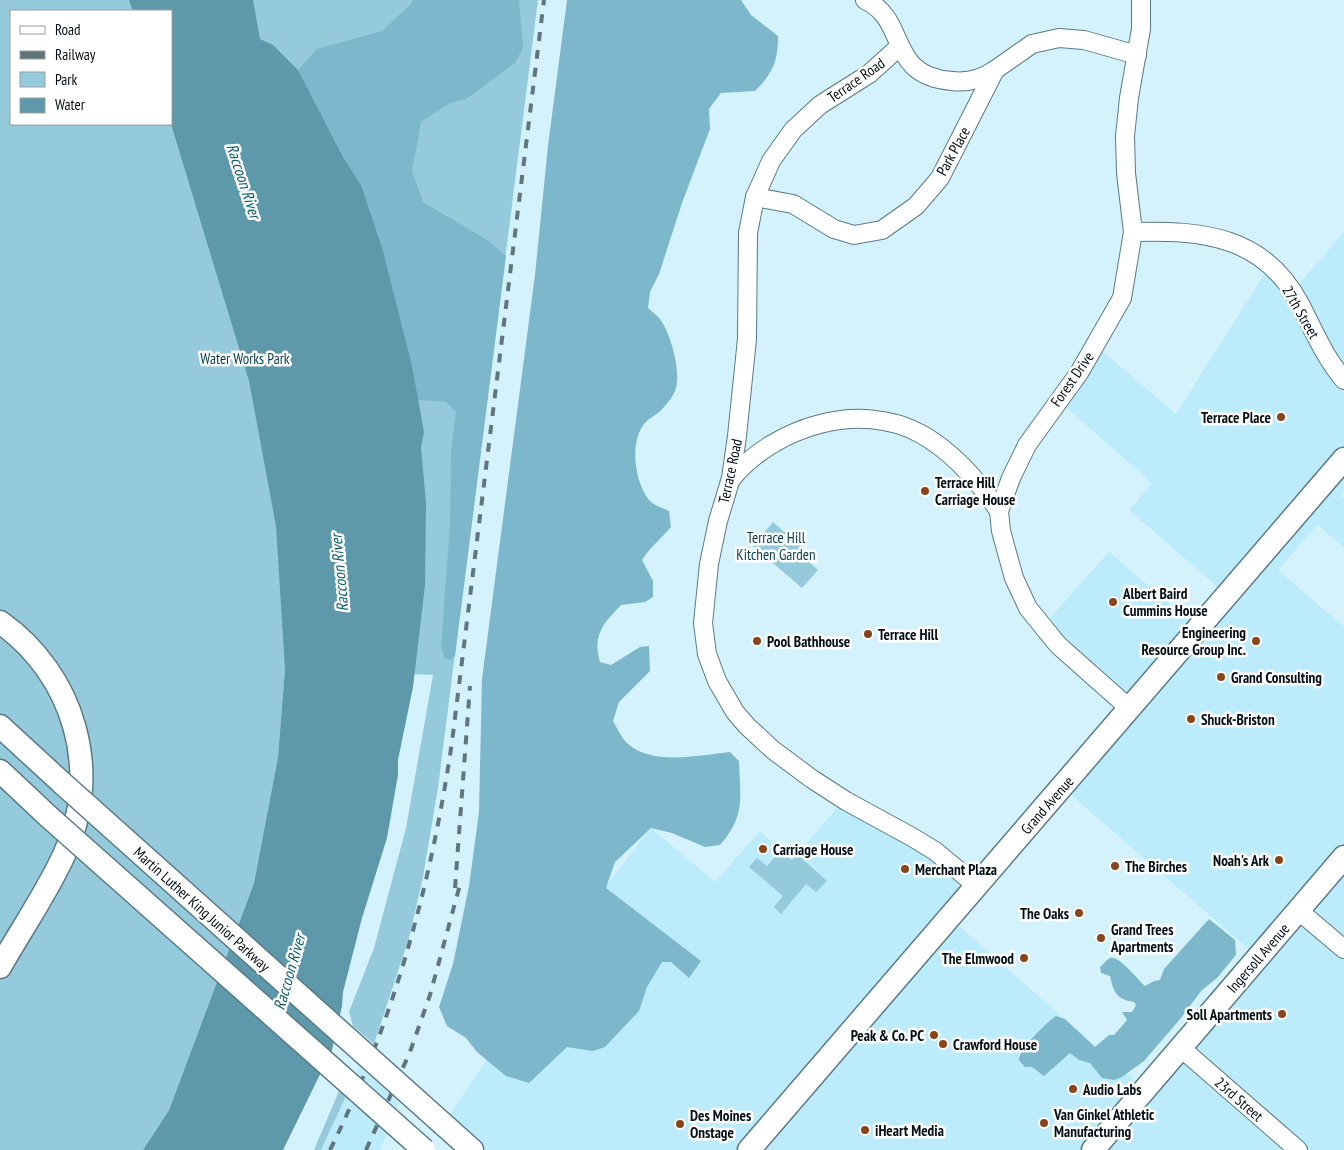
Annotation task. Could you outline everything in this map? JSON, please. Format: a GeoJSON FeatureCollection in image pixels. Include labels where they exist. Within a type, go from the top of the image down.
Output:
{"type":"FeatureCollection","features":[{"type":"Feature","properties":{"kind":"main road","name":"Grand Avenue"},"geometry":{"type":"LineString","coordinates":[[749,1150],[1344,459]]}},
{"type":"Feature","properties":{"kind":"main road"},"geometry":{"type":"LineString","coordinates":[[0,622],[14,632],[36,654],[65,700],[76,726],[82,791],[76,821],[64,854],[0,967]]}},
{"type":"Feature","properties":{"kind":"main road","name":"Martin Luther King Junior Parkway"},"geometry":{"type":"LineString","coordinates":[[0,726],[472,1150]]}},
{"type":"Feature","properties":{"kind":"main road"},"geometry":{"type":"LineString","coordinates":[[5,778],[424,1150]]}},
{"type":"Feature","properties":{"kind":"main road","name":"Ingersoll Avenue"},"geometry":{"type":"LineString","coordinates":[[1093,1150],[1344,856]]}},
{"type":"Feature","properties":{"kind":"street","name":"Terrace Road"},"geometry":{"type":"LineString","coordinates":[[865,0],[877,5],[889,19],[899,47],[869,74],[820,105],[793,130],[770,161],[755,197],[748,233],[747,339],[731,478],[713,543],[703,603],[703,623],[707,654],[725,697],[747,726],[773,750],[805,774],[844,800],[920,842],[977,886]]}},
{"type":"Feature","properties":{"kind":"street","name":"Forest Drive"},"geometry":{"type":"LineString","coordinates":[[1129,708],[1058,645],[1028,608],[1014,578],[1001,531],[999,511],[1004,495],[1027,445],[1079,373],[1122,298],[1133,232],[1126,173],[1125,136],[1140,29],[1140,0]]}},
{"type":"Feature","properties":{"kind":"street","name":"Park Place"},"geometry":{"type":"LineString","coordinates":[[755,197],[792,204],[834,229],[854,236],[882,230],[916,206],[940,178],[995,70],[1032,44],[1059,38],[1084,40],[1137,55]]}},
{"type":"Feature","properties":{"kind":"street"},"geometry":{"type":"LineString","coordinates":[[899,47],[909,62],[919,70],[942,80],[962,82],[976,80],[995,70]]}},
{"type":"Feature","properties":{"kind":"street","name":"27th Street"},"geometry":{"type":"LineString","coordinates":[[1133,232],[1175,231],[1212,235],[1246,247],[1256,254],[1270,265],[1293,291],[1322,348],[1344,380]]}},
{"type":"Feature","properties":{"kind":"street"},"geometry":{"type":"LineString","coordinates":[[731,478],[756,453],[799,430],[842,420],[876,420],[906,427],[934,442],[969,474],[999,511]]}},
{"type":"Feature","properties":{"kind":"street"},"geometry":{"type":"LineString","coordinates":[[1299,911],[1344,950]]}},
{"type":"Feature","properties":{"kind":"street","name":"23rd Street"},"geometry":{"type":"LineString","coordinates":[[1181,1048],[1298,1150]]}},
{"type":"Feature","properties":{"kind":"shaded area"},"geometry":{"type":"Polygon","coordinates":[[[413,0],[519,0],[523,48],[515,63],[466,99],[450,103],[421,122],[412,171],[423,202],[487,240],[506,256],[455,656],[451,660],[445,659],[441,647],[450,525],[451,452],[456,412],[446,402],[418,400],[392,286],[361,185],[343,157],[298,70],[317,49],[382,31],[413,0]]]}},
{"type":"Feature","properties":{"kind":"shaded area"},"geometry":{"type":"Polygon","coordinates":[[[567,0],[741,0],[751,15],[778,36],[778,45],[770,72],[755,91],[721,93],[709,109],[710,129],[682,203],[659,274],[650,292],[648,308],[660,319],[668,334],[676,364],[677,383],[674,393],[667,404],[642,427],[638,435],[635,454],[637,474],[644,493],[651,502],[669,511],[671,527],[642,560],[653,581],[653,597],[645,602],[621,605],[604,624],[597,644],[600,662],[611,665],[640,647],[649,646],[650,671],[619,702],[613,721],[626,742],[638,751],[664,757],[692,757],[730,752],[739,761],[740,806],[738,815],[720,845],[705,847],[672,833],[651,828],[615,862],[606,888],[701,961],[689,978],[671,962],[662,962],[647,987],[639,1011],[605,1047],[593,1051],[567,1047],[529,1083],[506,1076],[477,1052],[466,1038],[447,1026],[439,1007],[453,964],[469,886],[479,812],[482,679],[535,275],[548,146],[567,0]]]}},
{"type":"Feature","properties":{"kind":"shaded area"},"geometry":{"type":"Polygon","coordinates":[[[1344,232],[1344,492],[1341,496],[1344,499],[1344,547],[1317,525],[1278,570],[1344,627],[1344,1150],[472,1150],[443,1124],[605,887],[651,828],[715,882],[760,831],[792,860],[844,800],[977,886],[950,918],[1145,1090],[1259,958],[1062,787],[1129,708],[1042,627],[1109,552],[1198,628],[1227,595],[1129,510],[1152,483],[1058,400],[1096,346],[1176,414],[1270,265],[1293,291],[1344,232]]]}},
{"type":"Feature","properties":{"kind":"shaded area"},"geometry":{"type":"Polygon","coordinates":[[[1209,919],[1235,940],[1236,955],[1217,978],[1201,991],[1181,1018],[1144,1061],[1122,1077],[1114,1080],[1102,1078],[1090,1063],[1079,1060],[1070,1053],[1044,1076],[1032,1067],[1025,1067],[1019,1060],[1028,1043],[1056,1016],[1065,1019],[1095,1047],[1109,1035],[1114,1035],[1127,1020],[1122,1012],[1132,1012],[1136,1005],[1134,1002],[1123,999],[1117,994],[1110,976],[1101,973],[1100,967],[1110,958],[1114,958],[1123,964],[1145,986],[1160,980],[1164,969],[1209,919]]]}},
{"type":"Feature","properties":{"kind":"shaded area"},"geometry":{"type":"Polygon","coordinates":[[[359,1067],[399,1102],[397,1109],[357,1073],[359,1067]]]}},
{"type":"Feature","properties":{"kind":"shaded area"},"geometry":{"type":"Polygon","coordinates":[[[346,1096],[387,1133],[380,1150],[321,1150],[346,1096]]]}},
{"type":"Feature","properties":{"kind":"green space","name":"Water Works Park"},"geometry":{"type":"Polygon","coordinates":[[[0,0],[538,0],[438,788],[423,877],[409,938],[374,1044],[353,1026],[349,1012],[374,948],[406,828],[433,675],[285,669],[278,757],[254,883],[169,1110],[143,1150],[0,1150],[0,0]]]}},
{"type":"Feature","properties":{"kind":"green space","name":"Terrace Hill Kitchen Garden"},"geometry":{"type":"Polygon","coordinates":[[[773,522],[803,548],[799,553],[818,570],[802,588],[753,546],[773,522]]]}},
{"type":"Feature","properties":{"kind":"green space"},"geometry":{"type":"Polygon","coordinates":[[[781,850],[792,860],[797,854],[827,881],[816,892],[806,884],[781,914],[774,907],[783,896],[749,867],[757,858],[767,866],[781,850]]]}},
{"type":"Feature","properties":{"kind":"green space"},"geometry":{"type":"Polygon","coordinates":[[[339,1091],[346,1096],[321,1150],[314,1150],[339,1091]]]}},
{"type":"Feature","properties":{"kind":"water","name":"Raccoon River"},"geometry":{"type":"Polygon","coordinates":[[[129,0],[253,0],[260,39],[273,45],[298,70],[343,157],[361,185],[383,251],[412,366],[424,432],[421,447],[426,503],[425,585],[413,687],[398,760],[398,775],[387,838],[362,918],[343,992],[342,1006],[332,1050],[283,1150],[143,1150],[169,1110],[254,883],[278,757],[285,669],[276,526],[249,381],[171,125],[172,10],[133,10],[129,0]]]}},
{"type":"Feature","properties":{"kind":"railway"},"geometry":{"type":"LineString","coordinates":[[330,1150],[353,1101],[391,1002],[421,900],[443,795],[452,742],[544,0]]}},
{"type":"Feature","properties":{"kind":"railway"},"geometry":{"type":"LineString","coordinates":[[455,888],[470,686]]}},
{"type":"Feature","properties":{"kind":"railway"},"geometry":{"type":"LineString","coordinates":[[366,1150],[410,1052],[430,995],[461,881]]}},
{"type":"Feature","properties":{"kind":"place","name":"Terrace Place"},"geometry":{"type":"Point","coordinates":[1281,417]}},
{"type":"Feature","properties":{"kind":"place","name":"Terrace Hill Carriage House"},"geometry":{"type":"Point","coordinates":[925,491]}},
{"type":"Feature","properties":{"kind":"place","name":"Albert Baird Cummins House"},"geometry":{"type":"Point","coordinates":[1113,602]}},
{"type":"Feature","properties":{"kind":"place","name":"Terrace Hill"},"geometry":{"type":"Point","coordinates":[868,634]}},
{"type":"Feature","properties":{"kind":"place","name":"Pool Bathhouse"},"geometry":{"type":"Point","coordinates":[757,641]}},
{"type":"Feature","properties":{"kind":"place","name":"Engineering Resource Group Inc."},"geometry":{"type":"Point","coordinates":[1256,641]}},
{"type":"Feature","properties":{"kind":"place","name":"Grand Consulting"},"geometry":{"type":"Point","coordinates":[1221,677]}},
{"type":"Feature","properties":{"kind":"place","name":"Shuck-Briston"},"geometry":{"type":"Point","coordinates":[1191,719]}},
{"type":"Feature","properties":{"kind":"place","name":"Carriage House"},"geometry":{"type":"Point","coordinates":[763,849]}},
{"type":"Feature","properties":{"kind":"place","name":"Noah's Ark"},"geometry":{"type":"Point","coordinates":[1279,860]}},
{"type":"Feature","properties":{"kind":"place","name":"The Birches"},"geometry":{"type":"Point","coordinates":[1115,866]}},
{"type":"Feature","properties":{"kind":"place","name":"Merchant Plaza"},"geometry":{"type":"Point","coordinates":[905,869]}},
{"type":"Feature","properties":{"kind":"place","name":"The Oaks"},"geometry":{"type":"Point","coordinates":[1079,913]}},
{"type":"Feature","properties":{"kind":"place","name":"Grand Trees Apartments"},"geometry":{"type":"Point","coordinates":[1101,938]}},
{"type":"Feature","properties":{"kind":"place","name":"The Elmwood"},"geometry":{"type":"Point","coordinates":[1024,958]}},
{"type":"Feature","properties":{"kind":"place","name":"Soll Apartments"},"geometry":{"type":"Point","coordinates":[1282,1014]}},
{"type":"Feature","properties":{"kind":"place","name":"Peak & Co. PC"},"geometry":{"type":"Point","coordinates":[934,1035]}},
{"type":"Feature","properties":{"kind":"place","name":"Crawford House"},"geometry":{"type":"Point","coordinates":[943,1044]}},
{"type":"Feature","properties":{"kind":"place","name":"Audio Labs"},"geometry":{"type":"Point","coordinates":[1073,1089]}},
{"type":"Feature","properties":{"kind":"place","name":"Van Ginkel Athletic Manufacturing"},"geometry":{"type":"Point","coordinates":[1044,1123]}},
{"type":"Feature","properties":{"kind":"place","name":"Des Moines Onstage"},"geometry":{"type":"Point","coordinates":[680,1124]}},
{"type":"Feature","properties":{"kind":"place","name":"iHeart Media"},"geometry":{"type":"Point","coordinates":[865,1130]}}]}
